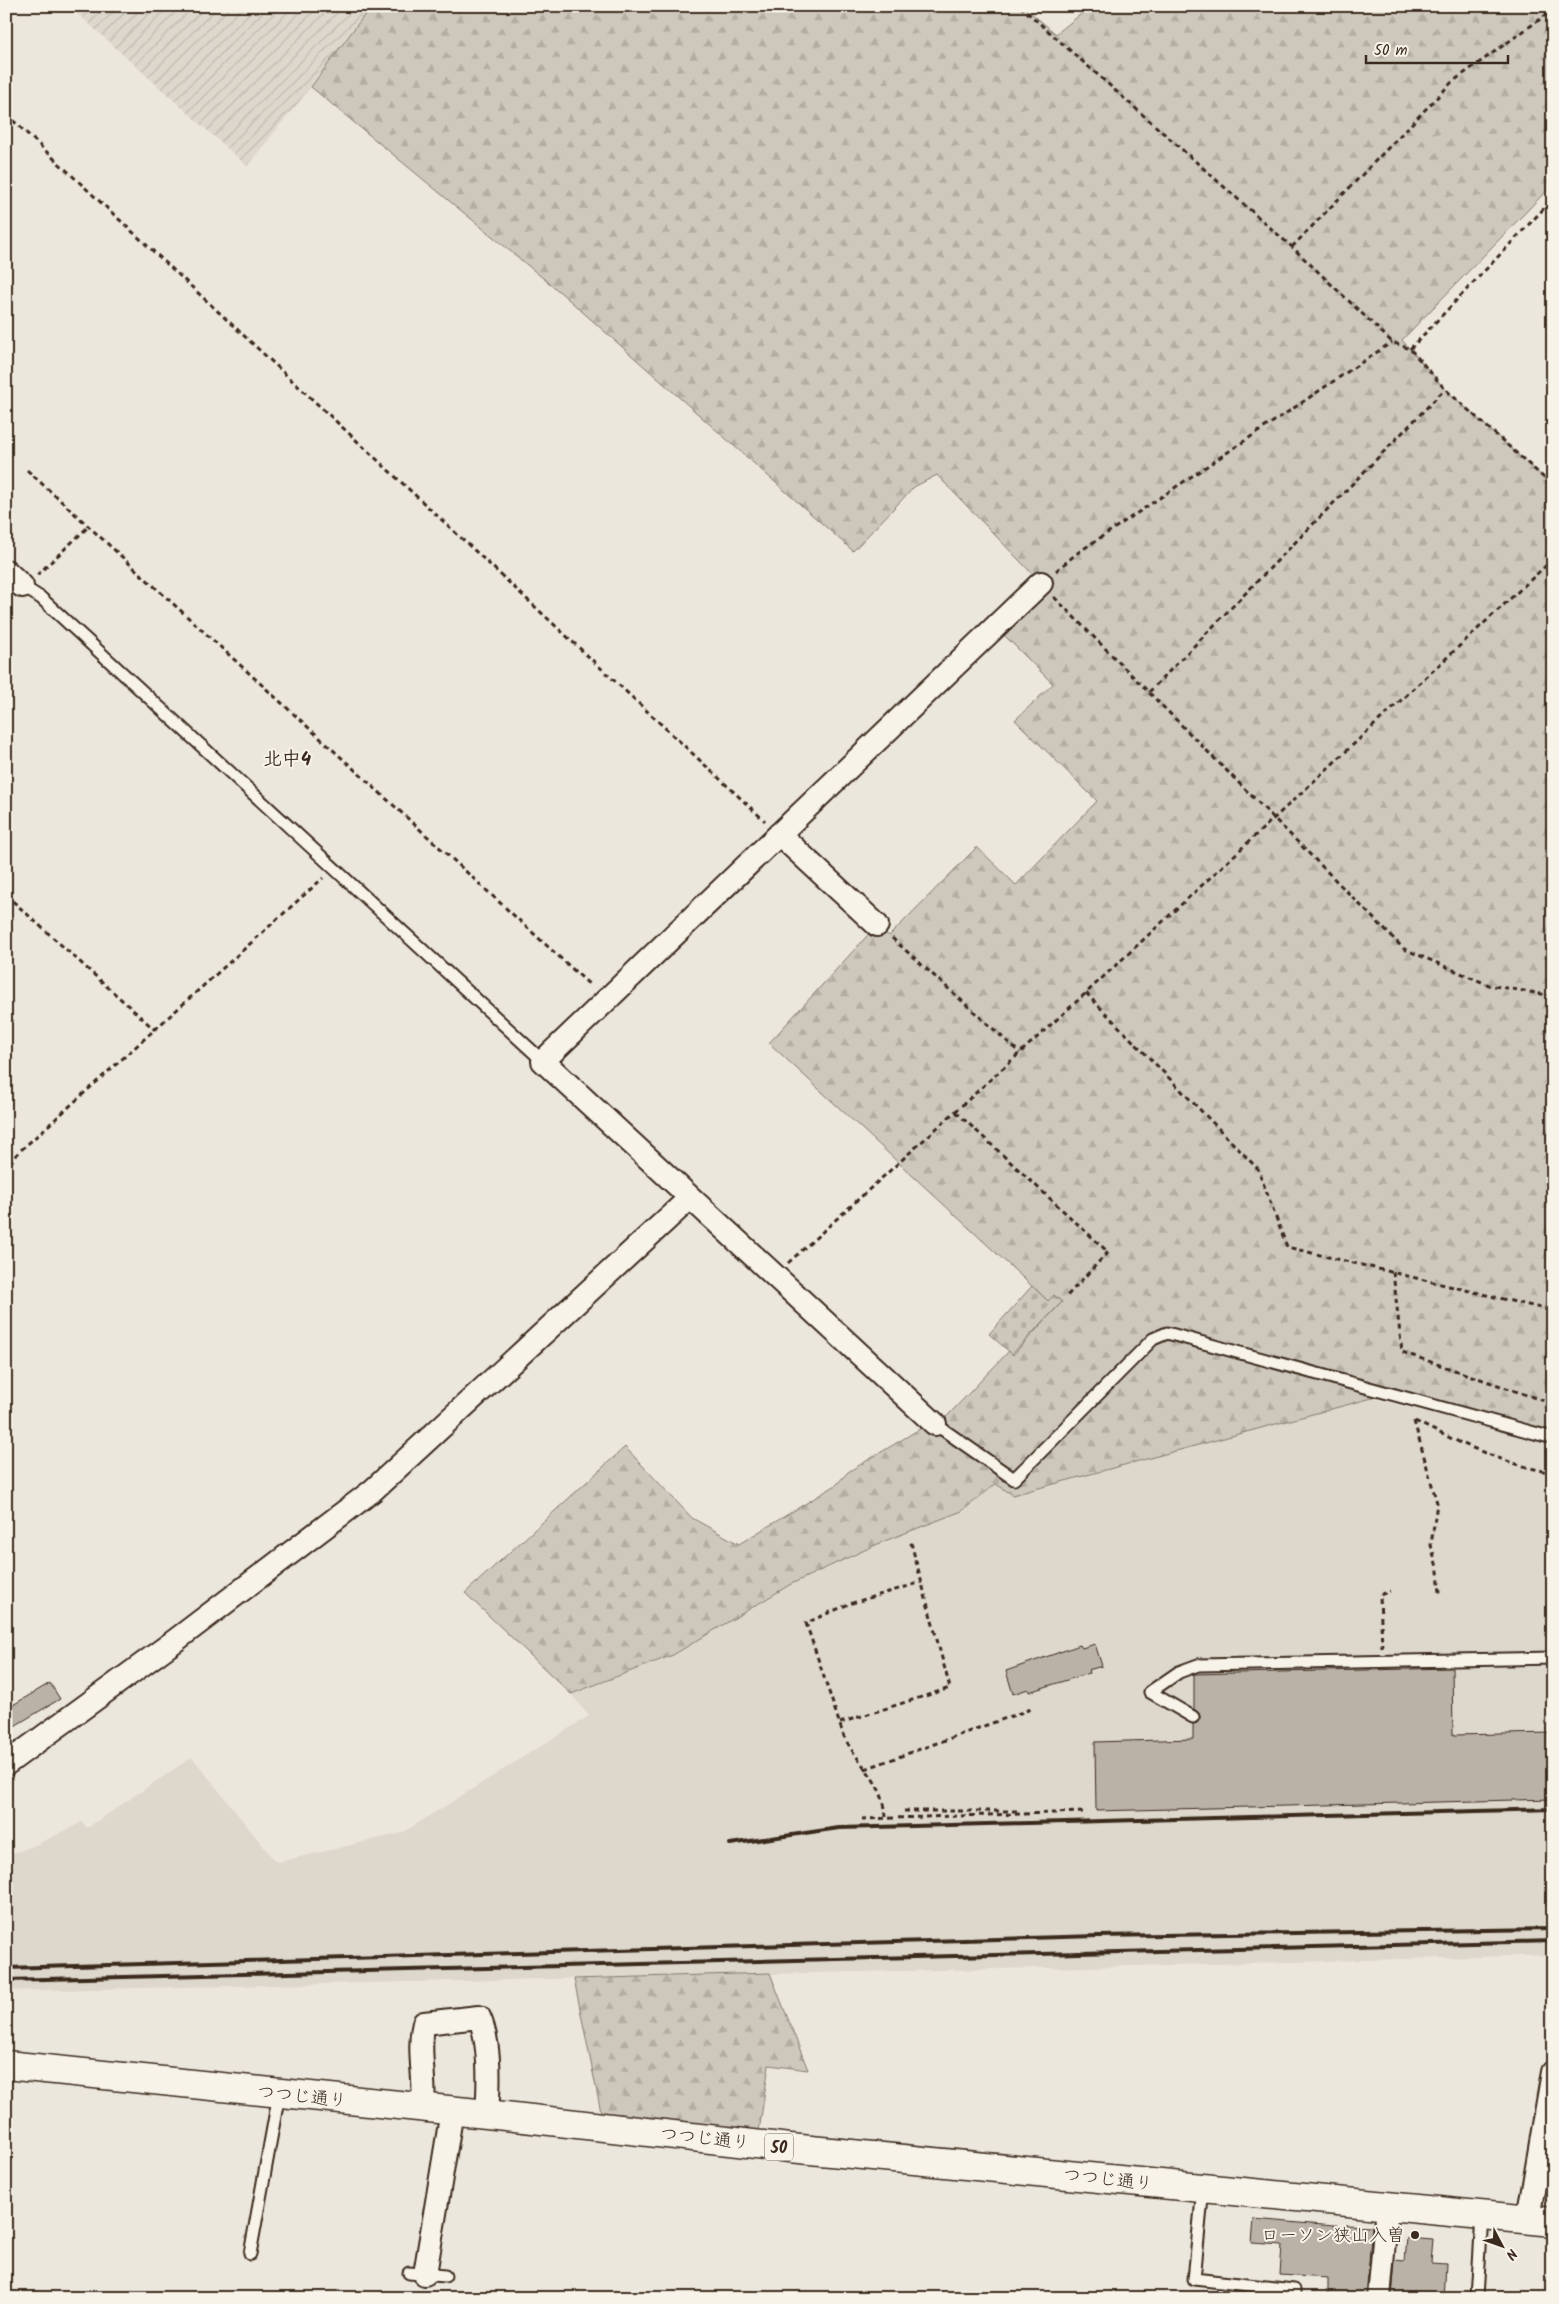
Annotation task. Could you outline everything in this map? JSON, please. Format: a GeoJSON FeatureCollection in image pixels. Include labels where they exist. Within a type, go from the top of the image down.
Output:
{"type":"FeatureCollection","features":[{"type":"Feature","properties":{"kind":"main road","name":"つつじ通り"},"geometry":{"type":"LineString","coordinates":[[6,2065],[487,2114],[790,2148],[1540,2221]]}},
{"type":"Feature","properties":{"kind":"street"},"geometry":{"type":"LineString","coordinates":[[934,1424],[543,1061],[1041,583]]}},
{"type":"Feature","properties":{"kind":"street"},"geometry":{"type":"LineString","coordinates":[[779,834],[877,924]]}},
{"type":"Feature","properties":{"kind":"street"},"geometry":{"type":"LineString","coordinates":[[6,1764],[176,1640],[372,1491],[690,1198]]}},
{"type":"Feature","properties":{"kind":"street"},"geometry":{"type":"LineString","coordinates":[[423,2108],[425,2087],[421,2034],[424,2023],[479,2017],[485,2030],[487,2114]]}},
{"type":"Feature","properties":{"kind":"street"},"geometry":{"type":"LineString","coordinates":[[1540,2221],[1553,2072]]}},
{"type":"Feature","properties":{"kind":"street"},"geometry":{"type":"LineString","coordinates":[[426,2274],[452,2111]]}},
{"type":"Feature","properties":{"kind":"street"},"geometry":{"type":"LineString","coordinates":[[1378,2298],[1387,2206]]}},
{"type":"Feature","properties":{"kind":"lane"},"geometry":{"type":"LineString","coordinates":[[14,578],[41,598],[332,869],[543,1061]]}},
{"type":"Feature","properties":{"kind":"lane"},"geometry":{"type":"LineString","coordinates":[[934,1424],[1014,1479],[1152,1339],[1167,1333],[1553,1438]]}},
{"type":"Feature","properties":{"kind":"lane"},"geometry":{"type":"LineString","coordinates":[[1193,1717],[1150,1692],[1179,1672],[1198,1665],[1553,1658]]}},
{"type":"Feature","properties":{"kind":"lane"},"geometry":{"type":"LineString","coordinates":[[250,2254],[279,2094]]}},
{"type":"Feature","properties":{"kind":"lane"},"geometry":{"type":"LineString","coordinates":[[1203,2188],[1194,2279],[1294,2290],[1294,2298]]}},
{"type":"Feature","properties":{"kind":"lane"},"geometry":{"type":"LineString","coordinates":[[1477,2298],[1482,2215]]}},
{"type":"Feature","properties":{"kind":"path"},"geometry":{"type":"LineString","coordinates":[[1020,6],[1292,247],[1392,342],[1410,349],[1445,389],[1553,486]]}},
{"type":"Feature","properties":{"kind":"path"},"geometry":{"type":"LineString","coordinates":[[1292,247],[1452,82],[1553,10]]}},
{"type":"Feature","properties":{"kind":"path"},"geometry":{"type":"LineString","coordinates":[[6,114],[779,834]]}},
{"type":"Feature","properties":{"kind":"path"},"geometry":{"type":"LineString","coordinates":[[1410,349],[1553,199]]}},
{"type":"Feature","properties":{"kind":"path"},"geometry":{"type":"LineString","coordinates":[[1392,342],[1076,554],[1041,583],[1404,949],[1489,985],[1553,996]]}},
{"type":"Feature","properties":{"kind":"path"},"geometry":{"type":"LineString","coordinates":[[1149,692],[1445,389]]}},
{"type":"Feature","properties":{"kind":"path"},"geometry":{"type":"LineString","coordinates":[[27,470],[606,1000]]}},
{"type":"Feature","properties":{"kind":"path"},"geometry":{"type":"LineString","coordinates":[[14,578],[49,566],[88,527]]}},
{"type":"Feature","properties":{"kind":"path"},"geometry":{"type":"LineString","coordinates":[[774,1276],[1086,993],[1553,558]]}},
{"type":"Feature","properties":{"kind":"path"},"geometry":{"type":"LineString","coordinates":[[6,1172],[14,1157],[21,1150],[332,869]]}},
{"type":"Feature","properties":{"kind":"path"},"geometry":{"type":"LineString","coordinates":[[6,895],[155,1030]]}},
{"type":"Feature","properties":{"kind":"path"},"geometry":{"type":"LineString","coordinates":[[877,924],[1020,1053]]}},
{"type":"Feature","properties":{"kind":"path"},"geometry":{"type":"LineString","coordinates":[[1086,993],[1258,1169],[1287,1247],[1553,1311]]}},
{"type":"Feature","properties":{"kind":"path"},"geometry":{"type":"LineString","coordinates":[[956,1112],[1108,1252],[1064,1298]]}},
{"type":"Feature","properties":{"kind":"path"},"geometry":{"type":"LineString","coordinates":[[1392,1272],[1402,1352],[1553,1404]]}},
{"type":"Feature","properties":{"kind":"path"},"geometry":{"type":"LineString","coordinates":[[1440,1593],[1438,1571],[1431,1545],[1437,1503],[1414,1421],[1484,1454],[1517,1466],[1553,1473]]}},
{"type":"Feature","properties":{"kind":"path"},"geometry":{"type":"LineString","coordinates":[[840,1723],[950,1688],[910,1539]]}},
{"type":"Feature","properties":{"kind":"path"},"geometry":{"type":"LineString","coordinates":[[886,1817],[878,1784],[848,1746],[806,1623],[849,1604],[922,1582]]}},
{"type":"Feature","properties":{"kind":"path"},"geometry":{"type":"LineString","coordinates":[[1382,1661],[1380,1595],[1390,1591]]}},
{"type":"Feature","properties":{"kind":"path"},"geometry":{"type":"LineString","coordinates":[[866,1769],[1031,1709]]}},
{"type":"Feature","properties":{"kind":"path"},"geometry":{"type":"LineString","coordinates":[[862,1819],[1084,1812],[904,1811]]}},
{"type":"Feature","properties":{"kind":"shaded area"},"geometry":{"type":"Polygon","coordinates":[[[69,6],[371,6],[311,87],[247,166],[69,6]]]}},
{"type":"Feature","properties":{"kind":"shaded area"},"geometry":{"type":"Polygon","coordinates":[[[1372,1398],[1553,1445],[1553,1955],[6,1991],[6,1856],[36,1845],[82,1822],[87,1828],[192,1757],[275,1861],[279,1862],[402,1833],[589,1716],[571,1694],[673,1655],[791,1584],[882,1542],[962,1511],[997,1484],[1013,1495],[1372,1398]]]}},
{"type":"Feature","properties":{"kind":"green space"},"geometry":{"type":"Polygon","coordinates":[[[371,6],[1023,6],[1056,34],[1091,6],[1553,6],[1553,184],[1402,340],[1445,389],[1553,486],[1553,1436],[1390,1386],[1372,1398],[1013,1495],[996,1484],[962,1511],[882,1542],[791,1584],[673,1655],[571,1694],[465,1593],[625,1447],[692,1518],[739,1544],[836,1485],[848,1472],[928,1424],[934,1430],[1009,1351],[1013,1355],[1062,1302],[1054,1295],[1048,1301],[769,1043],[877,925],[889,936],[977,847],[1016,885],[1097,801],[1015,720],[1053,684],[999,630],[1044,586],[937,475],[914,487],[853,551],[560,292],[311,87],[371,6]]]}},
{"type":"Feature","properties":{"kind":"green space"},"geometry":{"type":"Polygon","coordinates":[[[1032,1286],[1048,1301],[1054,1295],[1062,1302],[1012,1354],[989,1334],[1032,1286]]]}},
{"type":"Feature","properties":{"kind":"green space"},"geometry":{"type":"Polygon","coordinates":[[[770,1973],[808,2070],[769,2065],[759,2131],[602,2117],[574,1979],[770,1973]]]}},
{"type":"Feature","properties":{"kind":"building"},"geometry":{"type":"Polygon","coordinates":[[[1095,1644],[1102,1666],[1088,1670],[1089,1673],[1029,1692],[1028,1689],[1013,1694],[1006,1671],[1080,1645],[1082,1648],[1095,1644]]]}},
{"type":"Feature","properties":{"kind":"building"},"geometry":{"type":"Polygon","coordinates":[[[1452,1668],[1453,1735],[1553,1733],[1553,1799],[1096,1811],[1095,1742],[1193,1739],[1193,1724],[1197,1723],[1200,1718],[1199,1713],[1194,1709],[1194,1674],[1452,1668]]]}},
{"type":"Feature","properties":{"kind":"building"},"geometry":{"type":"Polygon","coordinates":[[[50,1683],[60,1699],[6,1731],[6,1709],[50,1683]]]}},
{"type":"Feature","properties":{"kind":"building"},"geometry":{"type":"Polygon","coordinates":[[[1254,2219],[1345,2227],[1345,2225],[1372,2226],[1366,2298],[1328,2298],[1328,2278],[1280,2275],[1282,2245],[1252,2243],[1254,2219]]]}},
{"type":"Feature","properties":{"kind":"building"},"geometry":{"type":"Polygon","coordinates":[[[1407,2238],[1433,2240],[1431,2263],[1446,2264],[1444,2298],[1392,2298],[1395,2260],[1405,2261],[1407,2238]]]}},
{"type":"Feature","properties":{"kind":"railway"},"geometry":{"type":"LineString","coordinates":[[730,1844],[839,1828],[1553,1809]]}},
{"type":"Feature","properties":{"kind":"railway"},"geometry":{"type":"LineString","coordinates":[[6,1968],[1098,1936],[1553,1929]]}},
{"type":"Feature","properties":{"kind":"railway"},"geometry":{"type":"LineString","coordinates":[[6,1980],[1553,1941]]}},
{"type":"Feature","properties":{"kind":"place","name":"ローソン狭山入曽"},"geometry":{"type":"Point","coordinates":[1415,2235]}},
{"type":"Feature","properties":{"kind":"district","name":"北中4"},"geometry":{"type":"Point","coordinates":[287,758]}}]}
